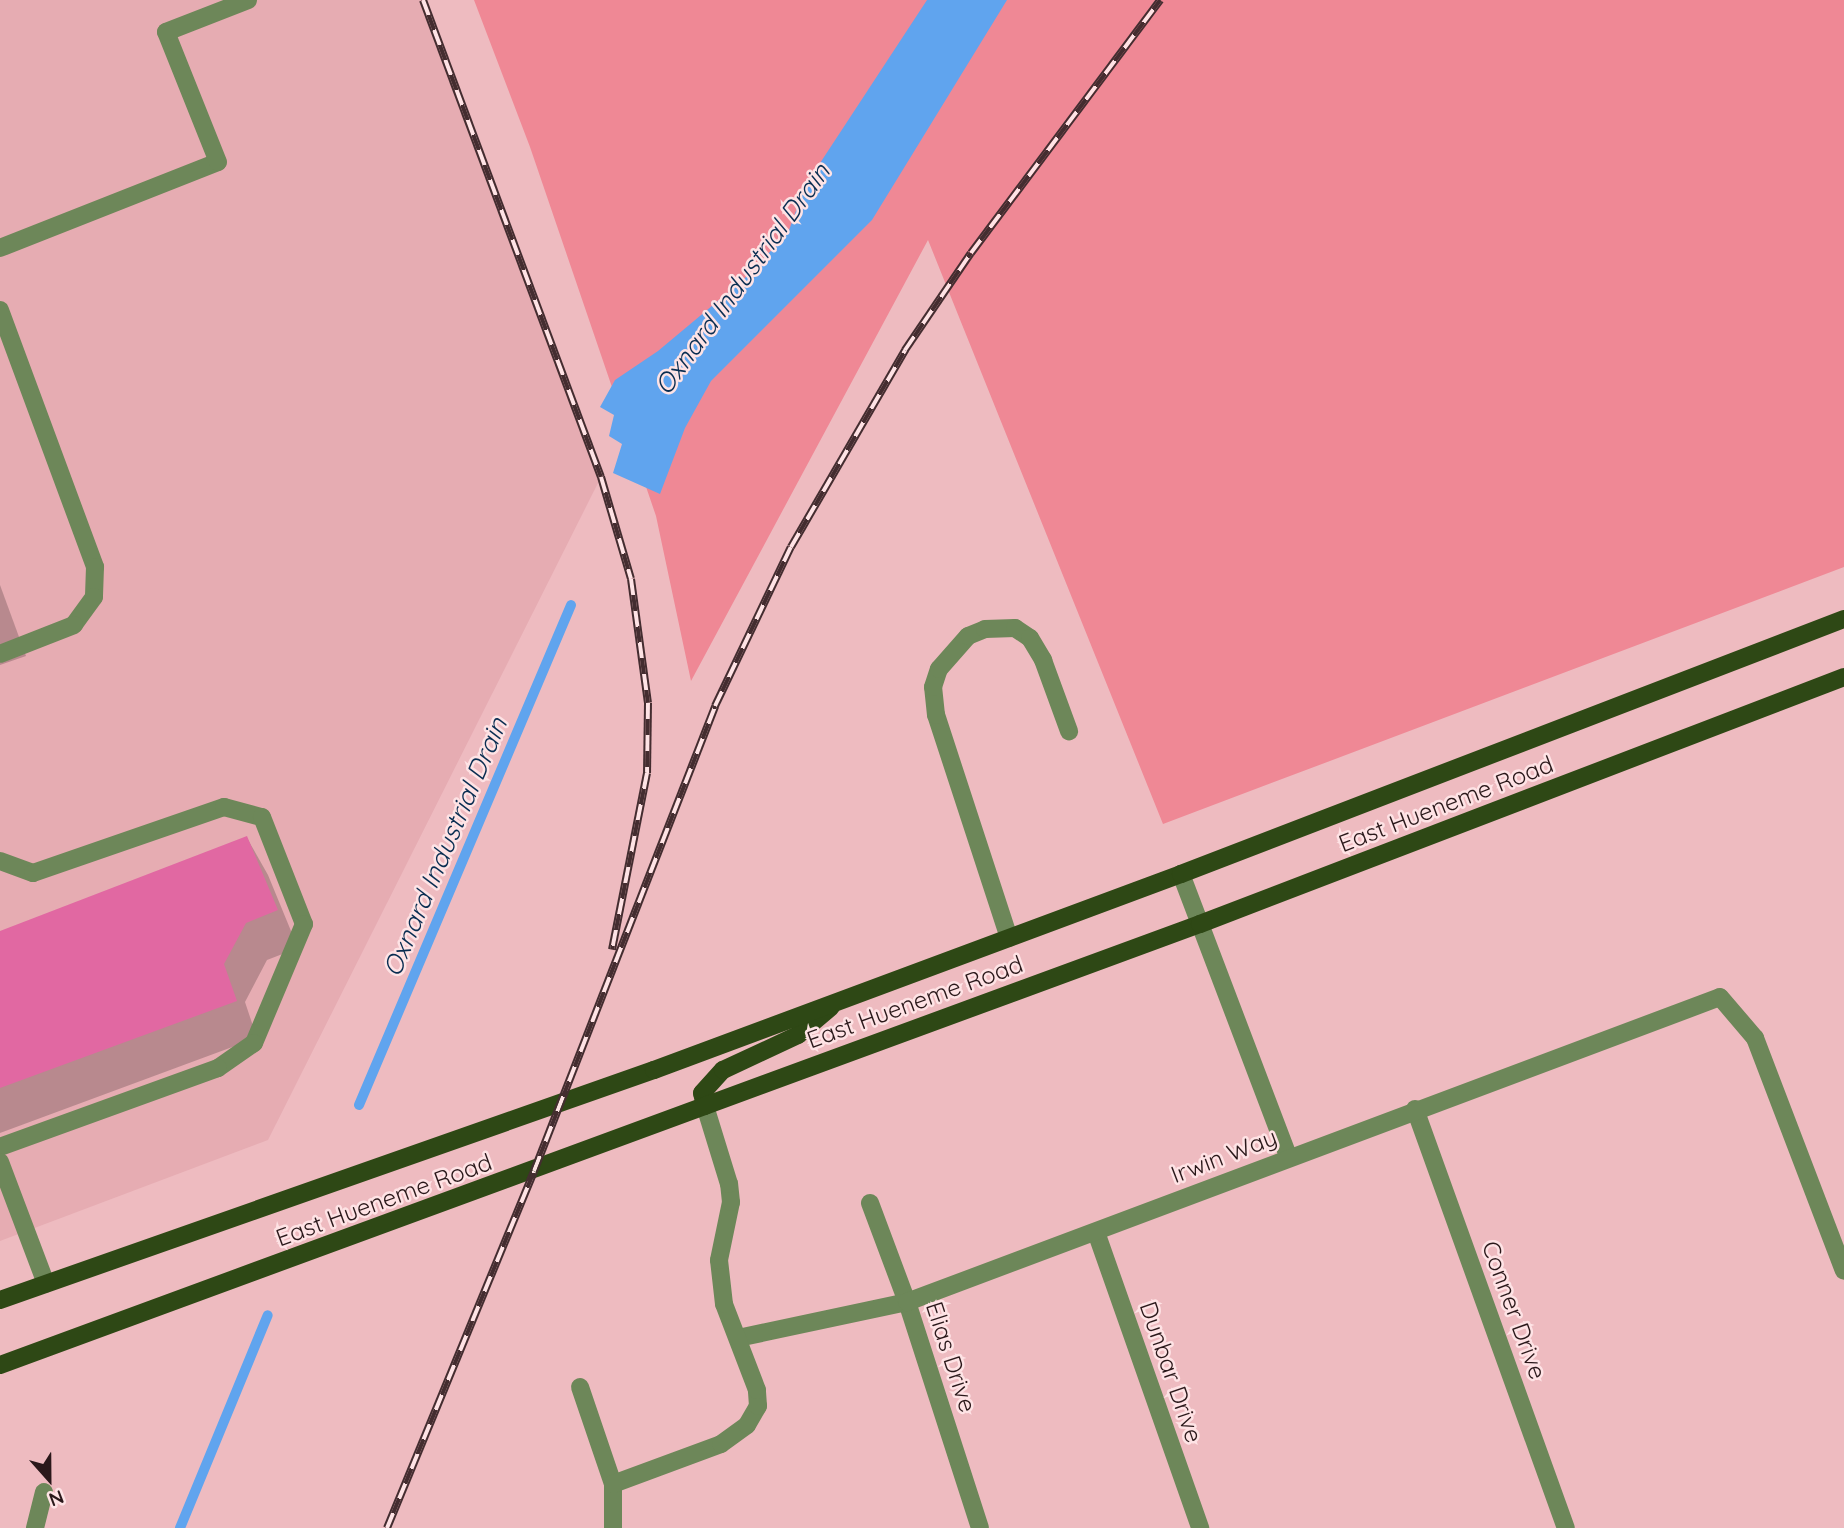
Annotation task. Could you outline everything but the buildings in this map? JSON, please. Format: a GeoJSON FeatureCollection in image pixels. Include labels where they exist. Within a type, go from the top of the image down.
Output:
{"type":"FeatureCollection","features":[{"type":"Feature","properties":{"kind":"main road","name":"East Hueneme Road"},"geometry":{"type":"LineString","coordinates":[[0,1300],[836,1002],[1181,874],[1844,619]]}},
{"type":"Feature","properties":{"kind":"main road","name":"East Hueneme Road"},"geometry":{"type":"LineString","coordinates":[[0,1365],[1200,924],[1844,677]]}},
{"type":"Feature","properties":{"kind":"main road"},"geometry":{"type":"LineString","coordinates":[[705,1106],[702,1093],[723,1070],[798,1035],[836,1002]]}},
{"type":"Feature","properties":{"kind":"street"},"geometry":{"type":"LineString","coordinates":[[0,248],[218,162],[166,32],[248,0]]}},
{"type":"Feature","properties":{"kind":"street"},"geometry":{"type":"LineString","coordinates":[[0,310],[95,567],[94,597],[74,625],[0,653]]}},
{"type":"Feature","properties":{"kind":"street"},"geometry":{"type":"LineString","coordinates":[[1009,938],[936,715],[933,687],[940,669],[968,636],[985,629],[1015,628],[1031,638],[1043,660],[1069,731]]}},
{"type":"Feature","properties":{"kind":"street"},"geometry":{"type":"LineString","coordinates":[[0,861],[33,873],[224,807],[262,817],[304,923],[254,1043],[218,1068],[0,1147]]}},
{"type":"Feature","properties":{"kind":"street"},"geometry":{"type":"LineString","coordinates":[[1181,874],[1289,1158]]}},
{"type":"Feature","properties":{"kind":"street","name":"Irwin Way"},"geometry":{"type":"LineString","coordinates":[[738,1338],[907,1302],[1415,1109],[1720,997],[1755,1038],[1844,1271]]}},
{"type":"Feature","properties":{"kind":"street"},"geometry":{"type":"LineString","coordinates":[[613,1484],[721,1444],[747,1425],[758,1406],[757,1390],[724,1304],[719,1270],[731,1202],[729,1184],[705,1106]]}},
{"type":"Feature","properties":{"kind":"street","name":"Conner Drive"},"geometry":{"type":"LineString","coordinates":[[1415,1109],[1566,1528]]}},
{"type":"Feature","properties":{"kind":"street"},"geometry":{"type":"LineString","coordinates":[[0,1162],[46,1284]]}},
{"type":"Feature","properties":{"kind":"street","name":"Elias Drive"},"geometry":{"type":"LineString","coordinates":[[870,1203],[907,1302],[980,1528]]}},
{"type":"Feature","properties":{"kind":"street","name":"Dunbar Drive"},"geometry":{"type":"LineString","coordinates":[[1096,1232],[1200,1528]]}},
{"type":"Feature","properties":{"kind":"street"},"geometry":{"type":"LineString","coordinates":[[580,1387],[613,1484],[613,1528]]}},
{"type":"Feature","properties":{"kind":"street"},"geometry":{"type":"LineString","coordinates":[[35,1528],[44,1492]]}},
{"type":"Feature","properties":{"kind":"shaded area"},"geometry":{"type":"Polygon","coordinates":[[[0,0],[423,0],[601,477],[268,1140],[0,1241],[0,0]]]}},
{"type":"Feature","properties":{"kind":"shaded area"},"geometry":{"type":"Polygon","coordinates":[[[474,0],[1844,0],[1844,567],[1163,824],[928,240],[691,681],[656,516],[530,147],[474,0]]]}},
{"type":"Feature","properties":{"kind":"water"},"geometry":{"type":"Polygon","coordinates":[[[927,0],[1007,0],[872,220],[711,381],[685,428],[660,494],[613,473],[622,444],[609,436],[614,415],[600,407],[615,380],[658,351],[743,280],[788,233],[805,186],[927,0]]]}},
{"type":"Feature","properties":{"kind":"waterway","name":"Oxnard Industrial Drain"},"geometry":{"type":"LineString","coordinates":[[359,1105],[571,605]]}},
{"type":"Feature","properties":{"kind":"waterway","name":"Oxnard Industrial Drain"},"geometry":{"type":"LineString","coordinates":[[180,1528],[268,1315]]}},
{"type":"Feature","properties":{"kind":"railway"},"geometry":{"type":"LineString","coordinates":[[423,0],[601,477],[631,579],[648,703],[647,773],[612,950]]}},
{"type":"Feature","properties":{"kind":"railway"},"geometry":{"type":"LineString","coordinates":[[387,1528],[534,1171],[715,706],[791,547],[905,350],[971,253],[1160,0]]}}]}
